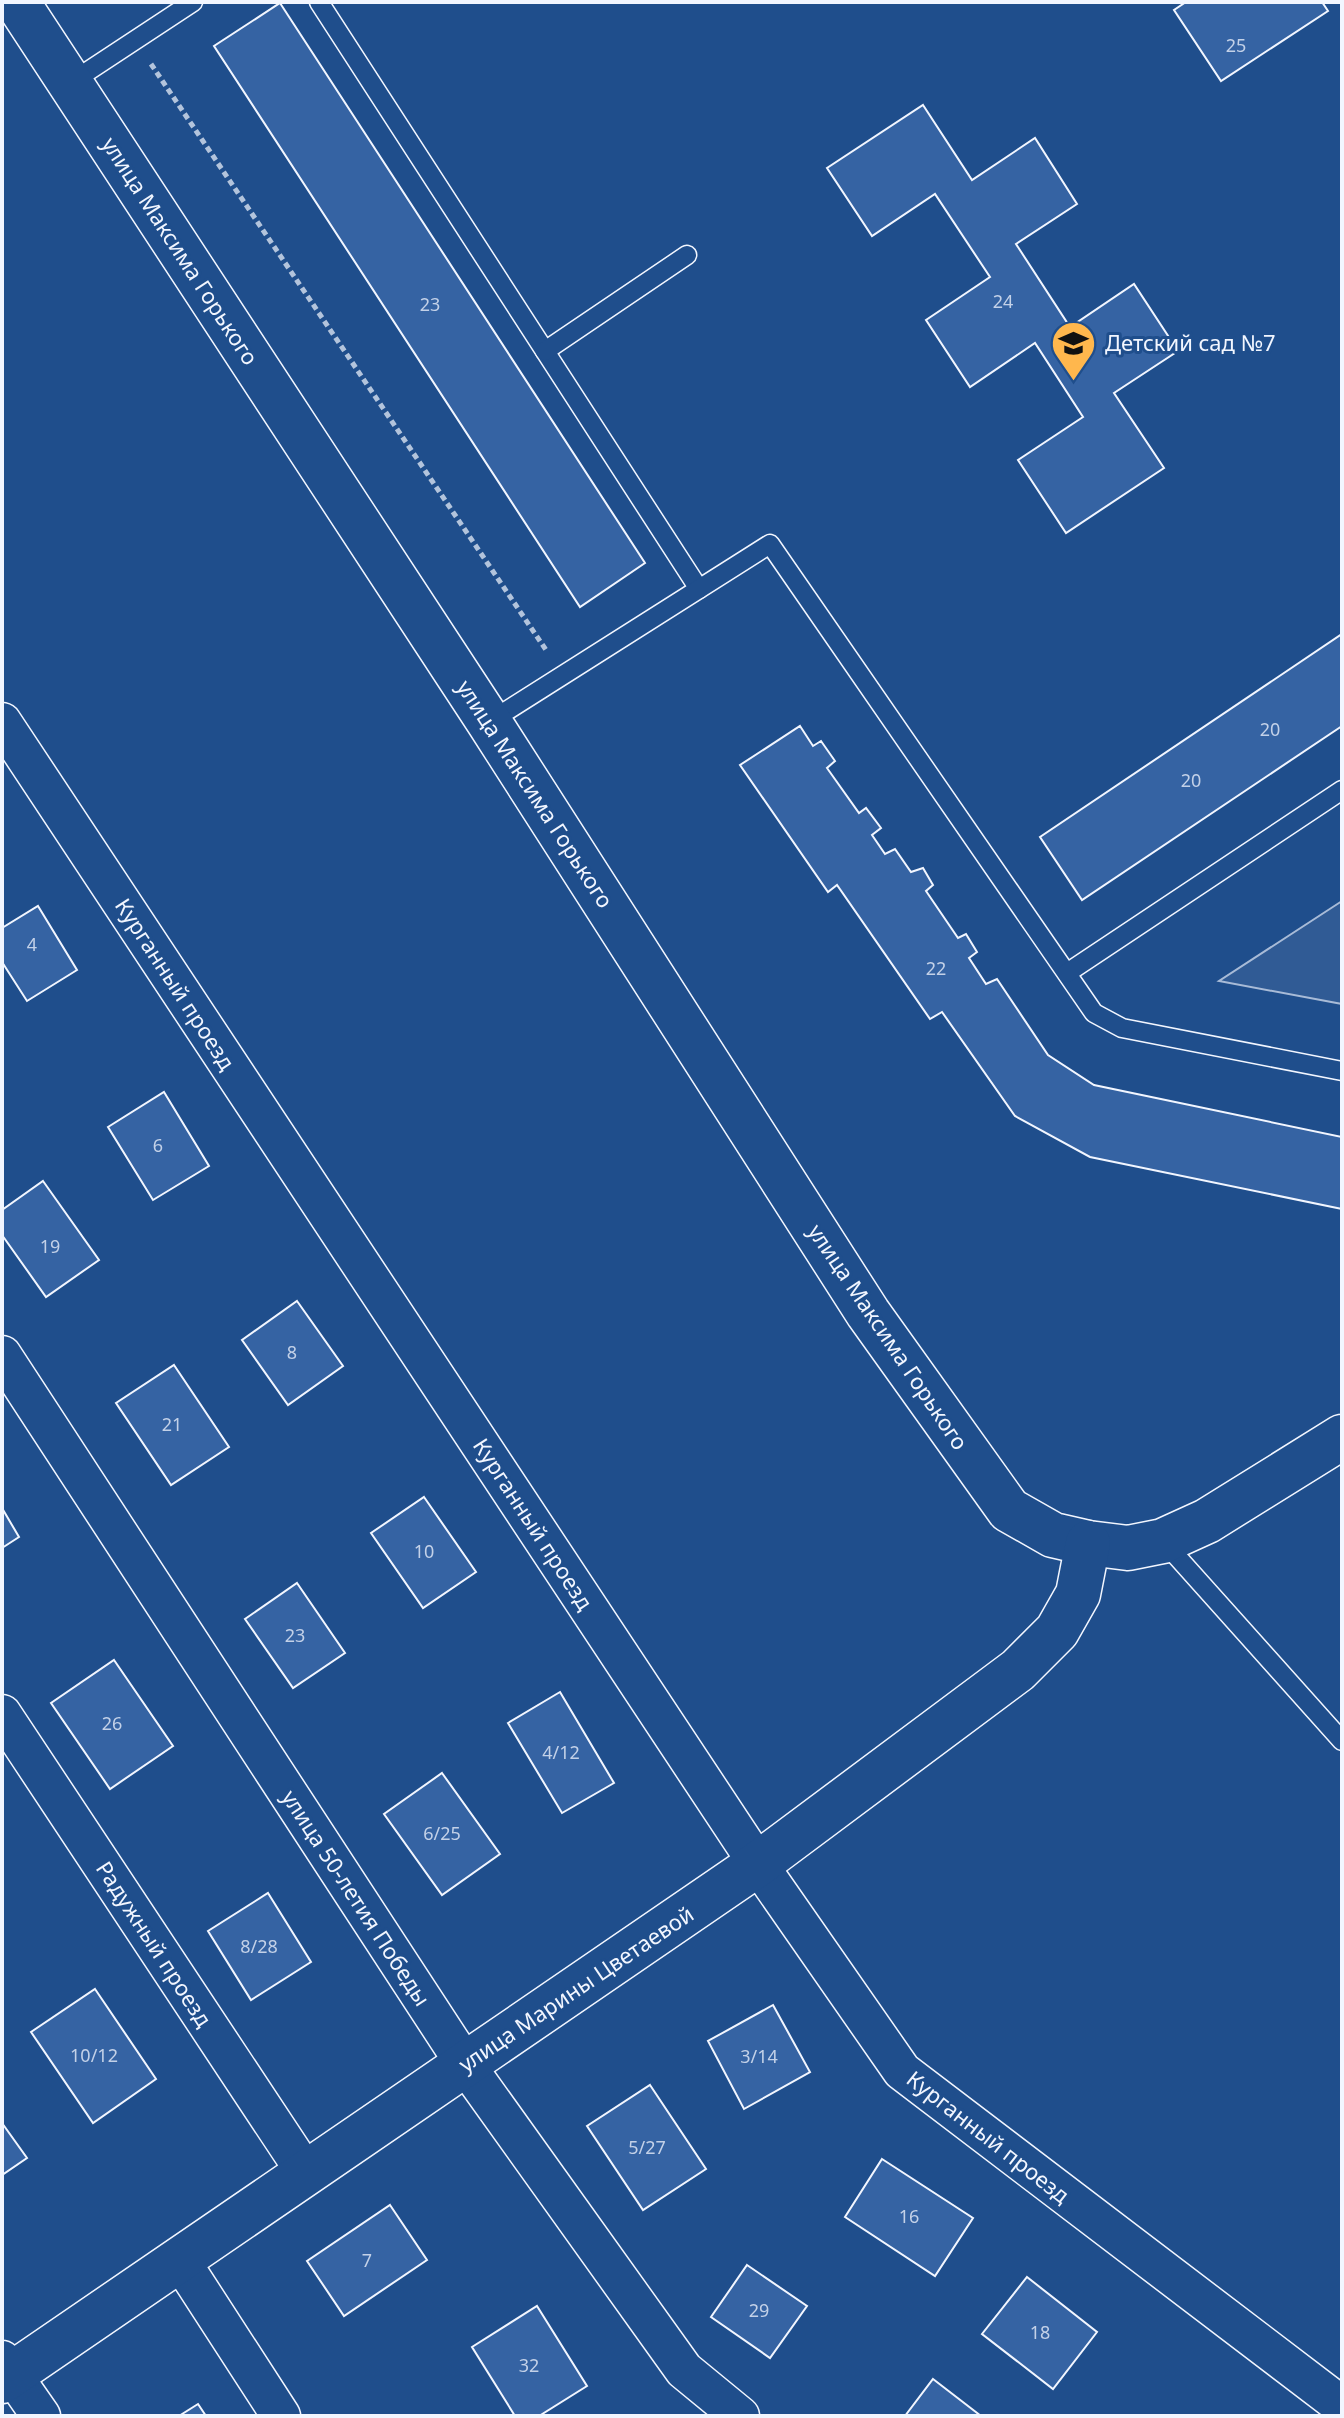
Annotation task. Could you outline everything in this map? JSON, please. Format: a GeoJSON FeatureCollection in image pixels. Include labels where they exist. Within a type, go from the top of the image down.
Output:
{"type":"FeatureCollection","features":[{"type":"Feature","properties":{"kind":"main road","name":"улица Максима Горького"},"geometry":{"type":"LineString","coordinates":[[17,2],[489,722],[868,1313],[991,1489],[1009,1510],[1053,1535],[1088,1543],[1128,1548],[1163,1541],[1207,1521],[1342,1437]]}},
{"type":"Feature","properties":{"kind":"main road","name":"улица Марины Цветаевой"},"geometry":{"type":"LineString","coordinates":[[5,2372],[180,2260],[758,1864],[1018,1670],[1057,1631],[1078,1594],[1088,1543]]}},
{"type":"Feature","properties":{"kind":"street","name":"Курганный проезд"},"geometry":{"type":"LineString","coordinates":[[2,722],[758,1864],[902,2071],[1342,2406]]}},
{"type":"Feature","properties":{"kind":"street","name":"улица 50-летия Победы"},"geometry":{"type":"LineString","coordinates":[[2,1355],[465,2064],[684,2370],[740,2416]]}},
{"type":"Feature","properties":{"kind":"street","name":"Радужный проезд"},"geometry":{"type":"LineString","coordinates":[[2,1714],[306,2173]]}},
{"type":"Feature","properties":{"kind":"street"},"geometry":{"type":"LineString","coordinates":[[180,2260],[281,2416]]}},
{"type":"Feature","properties":{"kind":"street"},"geometry":{"type":"LineString","coordinates":[[5,2372],[41,2416]]}},
{"type":"Feature","properties":{"kind":"lane"},"geometry":{"type":"LineString","coordinates":[[70,83],[193,2]]}},
{"type":"Feature","properties":{"kind":"lane"},"geometry":{"type":"LineString","coordinates":[[319,2],[699,589]]}},
{"type":"Feature","properties":{"kind":"lane"},"geometry":{"type":"LineString","coordinates":[[545,351],[687,255]]}},
{"type":"Feature","properties":{"kind":"lane"},"geometry":{"type":"LineString","coordinates":[[489,722],[770,544],[1094,1013],[1122,1028],[1342,1071]]}},
{"type":"Feature","properties":{"kind":"lane"},"geometry":{"type":"LineString","coordinates":[[1067,973],[1342,790]]}},
{"type":"Feature","properties":{"kind":"lane"},"geometry":{"type":"LineString","coordinates":[[1163,1541],[1342,1741]]}},
{"type":"Feature","properties":{"kind":"path"},"geometry":{"type":"LineString","coordinates":[[135,40],[563,675]]}},
{"type":"Feature","properties":{"kind":"shaded area"},"geometry":{"type":"Polygon","coordinates":[[[1342,901],[1342,1004],[1219,981],[1342,901]]]}},
{"type":"Feature","properties":{"kind":"building"},"geometry":{"type":"Polygon","coordinates":[[[1186,2],[1322,2],[1328,11],[1221,81],[1174,10],[1186,2]]]}},
{"type":"Feature","properties":{"kind":"building"},"geometry":{"type":"Polygon","coordinates":[[[280,3],[645,563],[580,607],[214,46],[280,3]]]}},
{"type":"Feature","properties":{"kind":"building"},"geometry":{"type":"Polygon","coordinates":[[[923,105],[972,180],[1035,138],[1077,204],[1016,244],[1070,327],[1134,284],[1178,351],[1114,393],[1164,468],[1066,533],[1018,460],[1083,417],[1035,343],[970,387],[926,320],[990,277],[935,194],[872,236],[827,168],[923,105]]]}},
{"type":"Feature","properties":{"kind":"building"},"geometry":{"type":"Polygon","coordinates":[[[1342,634],[1342,726],[1082,900],[1040,837],[1342,634]]]}},
{"type":"Feature","properties":{"kind":"building"},"geometry":{"type":"Polygon","coordinates":[[[800,726],[813,746],[821,741],[835,761],[827,768],[859,813],[866,808],[881,828],[872,835],[885,854],[895,849],[911,872],[923,868],[933,885],[926,891],[958,938],[966,934],[977,952],[969,958],[986,984],[997,979],[1048,1055],[1094,1085],[1342,1137],[1342,1209],[1090,1157],[1015,1116],[942,1012],[930,1019],[837,885],[828,892],[740,765],[800,726]]]}},
{"type":"Feature","properties":{"kind":"building"},"geometry":{"type":"Polygon","coordinates":[[[38,906],[77,970],[27,1001],[2,962],[2,928],[38,906]]]}},
{"type":"Feature","properties":{"kind":"building"},"geometry":{"type":"Polygon","coordinates":[[[164,1092],[209,1166],[153,1200],[108,1127],[164,1092]]]}},
{"type":"Feature","properties":{"kind":"building"},"geometry":{"type":"Polygon","coordinates":[[[43,1181],[99,1260],[46,1297],[2,1235],[2,1210],[43,1181]]]}},
{"type":"Feature","properties":{"kind":"building"},"geometry":{"type":"Polygon","coordinates":[[[297,1301],[343,1366],[288,1405],[242,1340],[297,1301]]]}},
{"type":"Feature","properties":{"kind":"building"},"geometry":{"type":"Polygon","coordinates":[[[174,1365],[229,1447],[171,1485],[116,1403],[174,1365]]]}},
{"type":"Feature","properties":{"kind":"building"},"geometry":{"type":"Polygon","coordinates":[[[424,1497],[476,1572],[423,1608],[371,1533],[424,1497]]]}},
{"type":"Feature","properties":{"kind":"building"},"geometry":{"type":"Polygon","coordinates":[[[2,1508],[19,1537],[2,1548],[2,1508]]]}},
{"type":"Feature","properties":{"kind":"building"},"geometry":{"type":"Polygon","coordinates":[[[297,1583],[345,1653],[293,1688],[245,1619],[297,1583]]]}},
{"type":"Feature","properties":{"kind":"building"},"geometry":{"type":"Polygon","coordinates":[[[114,1660],[173,1746],[110,1789],[51,1703],[114,1660]]]}},
{"type":"Feature","properties":{"kind":"building"},"geometry":{"type":"Polygon","coordinates":[[[560,1692],[614,1783],[562,1813],[508,1723],[560,1692]]]}},
{"type":"Feature","properties":{"kind":"building"},"geometry":{"type":"Polygon","coordinates":[[[442,1773],[500,1854],[442,1895],[384,1814],[442,1773]]]}},
{"type":"Feature","properties":{"kind":"building"},"geometry":{"type":"Polygon","coordinates":[[[268,1893],[311,1962],[251,2000],[208,1931],[268,1893]]]}},
{"type":"Feature","properties":{"kind":"building"},"geometry":{"type":"Polygon","coordinates":[[[95,1989],[156,2079],[93,2123],[31,2032],[95,1989]]]}},
{"type":"Feature","properties":{"kind":"building"},"geometry":{"type":"Polygon","coordinates":[[[773,2005],[810,2072],[744,2109],[708,2041],[773,2005]]]}},
{"type":"Feature","properties":{"kind":"building"},"geometry":{"type":"Polygon","coordinates":[[[650,2085],[706,2169],[643,2210],[587,2126],[650,2085]]]}},
{"type":"Feature","properties":{"kind":"building"},"geometry":{"type":"Polygon","coordinates":[[[2,2123],[27,2158],[2,2175],[2,2123]]]}},
{"type":"Feature","properties":{"kind":"building"},"geometry":{"type":"Polygon","coordinates":[[[882,2159],[973,2218],[935,2276],[845,2217],[882,2159]]]}},
{"type":"Feature","properties":{"kind":"building"},"geometry":{"type":"Polygon","coordinates":[[[390,2205],[427,2260],[344,2316],[307,2261],[390,2205]]]}},
{"type":"Feature","properties":{"kind":"building"},"geometry":{"type":"Polygon","coordinates":[[[747,2265],[807,2306],[770,2358],[711,2317],[747,2265]]]}},
{"type":"Feature","properties":{"kind":"building"},"geometry":{"type":"Polygon","coordinates":[[[1027,2277],[1097,2332],[1053,2389],[982,2334],[1027,2277]]]}},
{"type":"Feature","properties":{"kind":"building"},"geometry":{"type":"Polygon","coordinates":[[[537,2306],[587,2386],[539,2416],[515,2416],[472,2347],[537,2306]]]}},
{"type":"Feature","properties":{"kind":"building"},"geometry":{"type":"Polygon","coordinates":[[[933,2379],[981,2416],[905,2416],[933,2379]]]}},
{"type":"Feature","properties":{"kind":"building"},"geometry":{"type":"Polygon","coordinates":[[[198,2404],[206,2416],[179,2416],[198,2404]]]}},
{"type":"Feature","properties":{"kind":"place","name":"Детский сад №7"},"geometry":{"type":"Point","coordinates":[1074,382]}}]}
